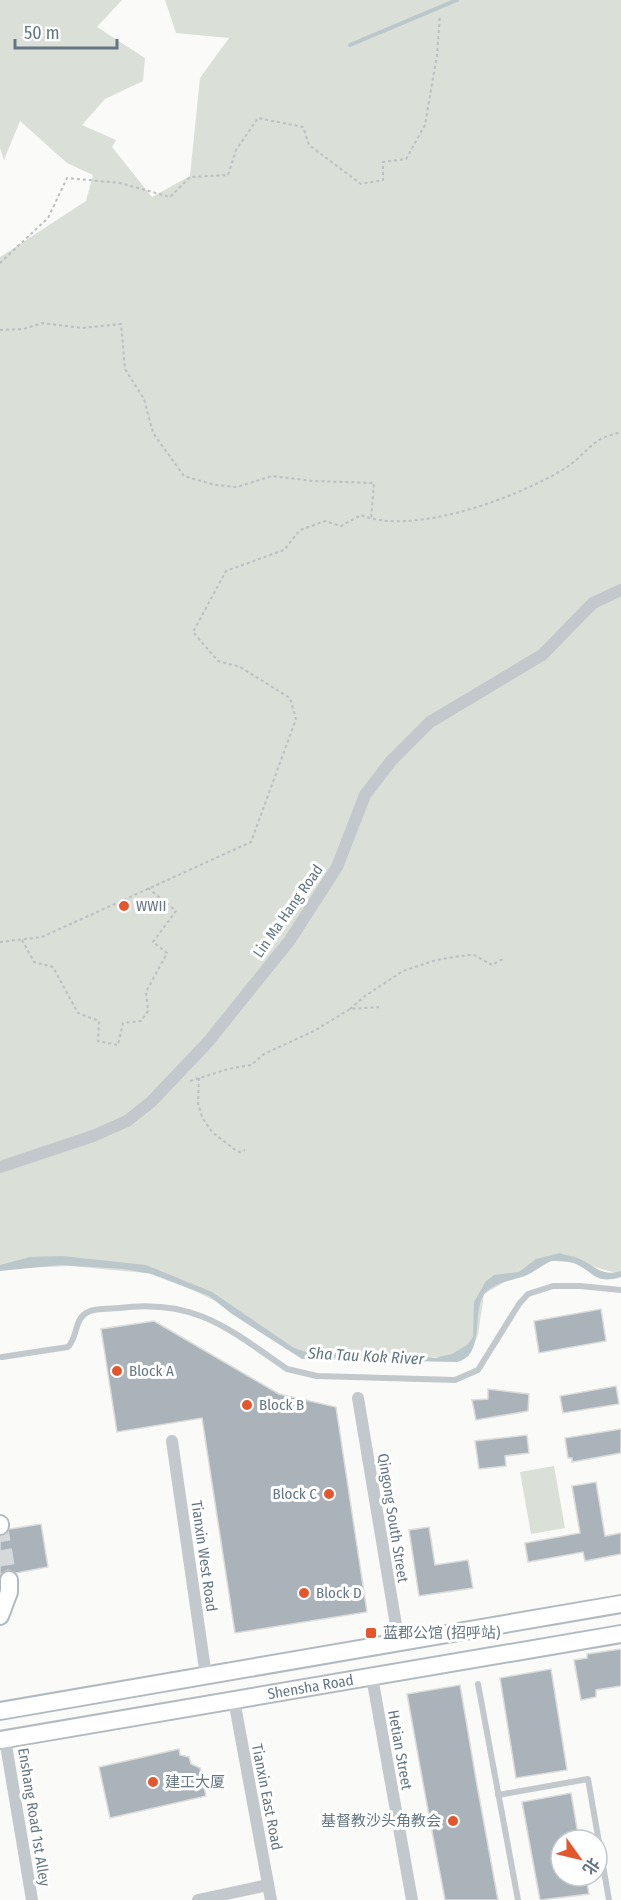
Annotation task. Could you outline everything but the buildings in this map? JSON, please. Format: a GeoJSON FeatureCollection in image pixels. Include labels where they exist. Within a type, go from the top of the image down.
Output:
{"type":"FeatureCollection","features":[{"type":"Feature","properties":{"kind":"main road"},"geometry":{"type":"LineString","coordinates":[[0,1616],[9,1592],[9,1580]]}},
{"type":"Feature","properties":{"kind":"main road","name":"Shensha Road"},"geometry":{"type":"LineString","coordinates":[[0,1711],[621,1604]]}},
{"type":"Feature","properties":{"kind":"main road","name":"Shensha Road"},"geometry":{"type":"LineString","coordinates":[[2,1739],[621,1634]]}},
{"type":"Feature","properties":{"kind":"street","name":"Lin Ma Hang Road"},"geometry":{"type":"LineString","coordinates":[[0,1167],[93,1136],[127,1121],[151,1102],[208,1042],[302,922],[337,867],[365,795],[391,761],[430,722],[542,655],[593,603],[621,590]]}},
{"type":"Feature","properties":{"kind":"street","name":"Qingong South Street"},"geometry":{"type":"LineString","coordinates":[[358,1398],[399,1643]]}},
{"type":"Feature","properties":{"kind":"street","name":"Tianxin West Road"},"geometry":{"type":"LineString","coordinates":[[172,1441],[206,1676]]}},
{"type":"Feature","properties":{"kind":"street","name":"Hetian Street"},"geometry":{"type":"LineString","coordinates":[[372,1677],[412,1900]]}},
{"type":"Feature","properties":{"kind":"street","name":"Tianxin East Road"},"geometry":{"type":"LineString","coordinates":[[234,1700],[271,1900]]}},
{"type":"Feature","properties":{"kind":"street","name":"Enshang Road 1st Alley"},"geometry":{"type":"LineString","coordinates":[[2,1739],[32,1900]]}},
{"type":"Feature","properties":{"kind":"street"},"geometry":{"type":"LineString","coordinates":[[198,1900],[268,1885]]}},
{"type":"Feature","properties":{"kind":"lane"},"geometry":{"type":"LineString","coordinates":[[2,1357],[68,1347],[74,1340],[80,1318],[88,1312],[139,1305],[178,1309],[206,1316],[287,1368],[302,1374],[455,1380],[478,1370],[519,1304],[528,1294],[553,1286],[621,1290]]}},
{"type":"Feature","properties":{"kind":"lane"},"geometry":{"type":"LineString","coordinates":[[478,1684],[518,1900]]}},
{"type":"Feature","properties":{"kind":"lane"},"geometry":{"type":"LineString","coordinates":[[498,1795],[588,1779],[609,1900]]}},
{"type":"Feature","properties":{"kind":"path"},"geometry":{"type":"LineString","coordinates":[[0,263],[48,218],[67,178],[120,183],[170,197],[190,177],[228,175],[236,150],[258,118],[303,128],[309,145],[362,184],[383,180],[383,162],[406,159],[425,125],[440,15]]}},
{"type":"Feature","properties":{"kind":"path"},"geometry":{"type":"LineString","coordinates":[[0,330],[23,329],[44,323],[82,327],[121,324],[125,369],[144,399],[153,433],[184,476],[215,485],[237,487],[272,476],[313,481],[374,483],[371,520]]}},
{"type":"Feature","properties":{"kind":"path"},"geometry":{"type":"LineString","coordinates":[[0,942],[42,937],[251,842],[296,719],[290,698],[240,667],[218,661],[193,632],[226,571],[284,550],[300,530],[325,521],[341,526],[361,515],[371,520],[406,520],[459,513],[492,504],[568,467],[599,440],[621,432]]}},
{"type":"Feature","properties":{"kind":"path"},"geometry":{"type":"LineString","coordinates":[[22,940],[34,962],[53,967],[78,1013],[99,1021],[98,1041],[118,1044],[123,1023],[141,1021],[148,1011],[146,992],[167,953],[153,942],[176,910],[148,888]]}},
{"type":"Feature","properties":{"kind":"path"},"geometry":{"type":"LineString","coordinates":[[185,1083],[251,1065],[264,1054],[315,1031],[412,967],[467,955],[474,955],[492,964],[503,959]]}},
{"type":"Feature","properties":{"kind":"path"},"geometry":{"type":"LineString","coordinates":[[350,1009],[380,1006]]}},
{"type":"Feature","properties":{"kind":"path"},"geometry":{"type":"LineString","coordinates":[[199,1078],[198,1103],[207,1125],[234,1149],[239,1152],[245,1150]]}},
{"type":"Feature","properties":{"kind":"shaded area"},"geometry":{"type":"Polygon","coordinates":[[[0,0],[122,0],[97,27],[145,58],[143,81],[105,99],[82,125],[116,140],[112,147],[152,197],[190,176],[200,78],[229,38],[176,33],[165,0],[621,0],[621,1271],[616,1273],[551,1255],[484,1294],[478,1335],[468,1357],[302,1359],[267,1331],[229,1308],[149,1271],[154,1265],[145,1273],[70,1266],[0,1269],[0,257],[86,201],[93,175],[67,163],[20,121],[4,160],[0,148],[0,0]]]}},
{"type":"Feature","properties":{"kind":"shaded area"},"geometry":{"type":"Polygon","coordinates":[[[554,1466],[565,1528],[531,1534],[520,1472],[554,1466]]]}},
{"type":"Feature","properties":{"kind":"water","name":"Sha Tau Kok River"},"geometry":{"type":"Polygon","coordinates":[[[560,1253],[580,1259],[604,1272],[621,1271],[621,1277],[600,1279],[576,1264],[551,1261],[527,1275],[490,1288],[479,1306],[476,1335],[471,1352],[457,1362],[302,1359],[232,1314],[209,1296],[151,1274],[124,1269],[60,1265],[0,1271],[0,1265],[30,1257],[62,1256],[146,1265],[212,1292],[294,1348],[306,1352],[386,1352],[435,1358],[452,1354],[467,1345],[473,1337],[474,1302],[486,1281],[494,1275],[519,1272],[536,1259],[560,1253]]]}},
{"type":"Feature","properties":{"kind":"waterway"},"geometry":{"type":"LineString","coordinates":[[350,45],[457,0]]}},
{"type":"Feature","properties":{"kind":"tunnel"},"geometry":{"type":"LineString","coordinates":[[0,1526],[9,1580]]}},
{"type":"Feature","properties":{"kind":"place","name":"WWII"},"geometry":{"type":"Point","coordinates":[124,906]}},
{"type":"Feature","properties":{"kind":"place","name":"Block A"},"geometry":{"type":"Point","coordinates":[117,1371]}},
{"type":"Feature","properties":{"kind":"place","name":"Block B"},"geometry":{"type":"Point","coordinates":[247,1405]}},
{"type":"Feature","properties":{"kind":"place","name":"Block C"},"geometry":{"type":"Point","coordinates":[329,1494]}},
{"type":"Feature","properties":{"kind":"place","name":"Block D"},"geometry":{"type":"Point","coordinates":[304,1593]}},
{"type":"Feature","properties":{"kind":"place","name":"蓝郡公馆 (招呼站)"},"geometry":{"type":"Point","coordinates":[371,1633]}},
{"type":"Feature","properties":{"kind":"place","name":"建工大厦"},"geometry":{"type":"Point","coordinates":[153,1782]}},
{"type":"Feature","properties":{"kind":"place","name":"基督教沙头角教会"},"geometry":{"type":"Point","coordinates":[453,1821]}}]}
